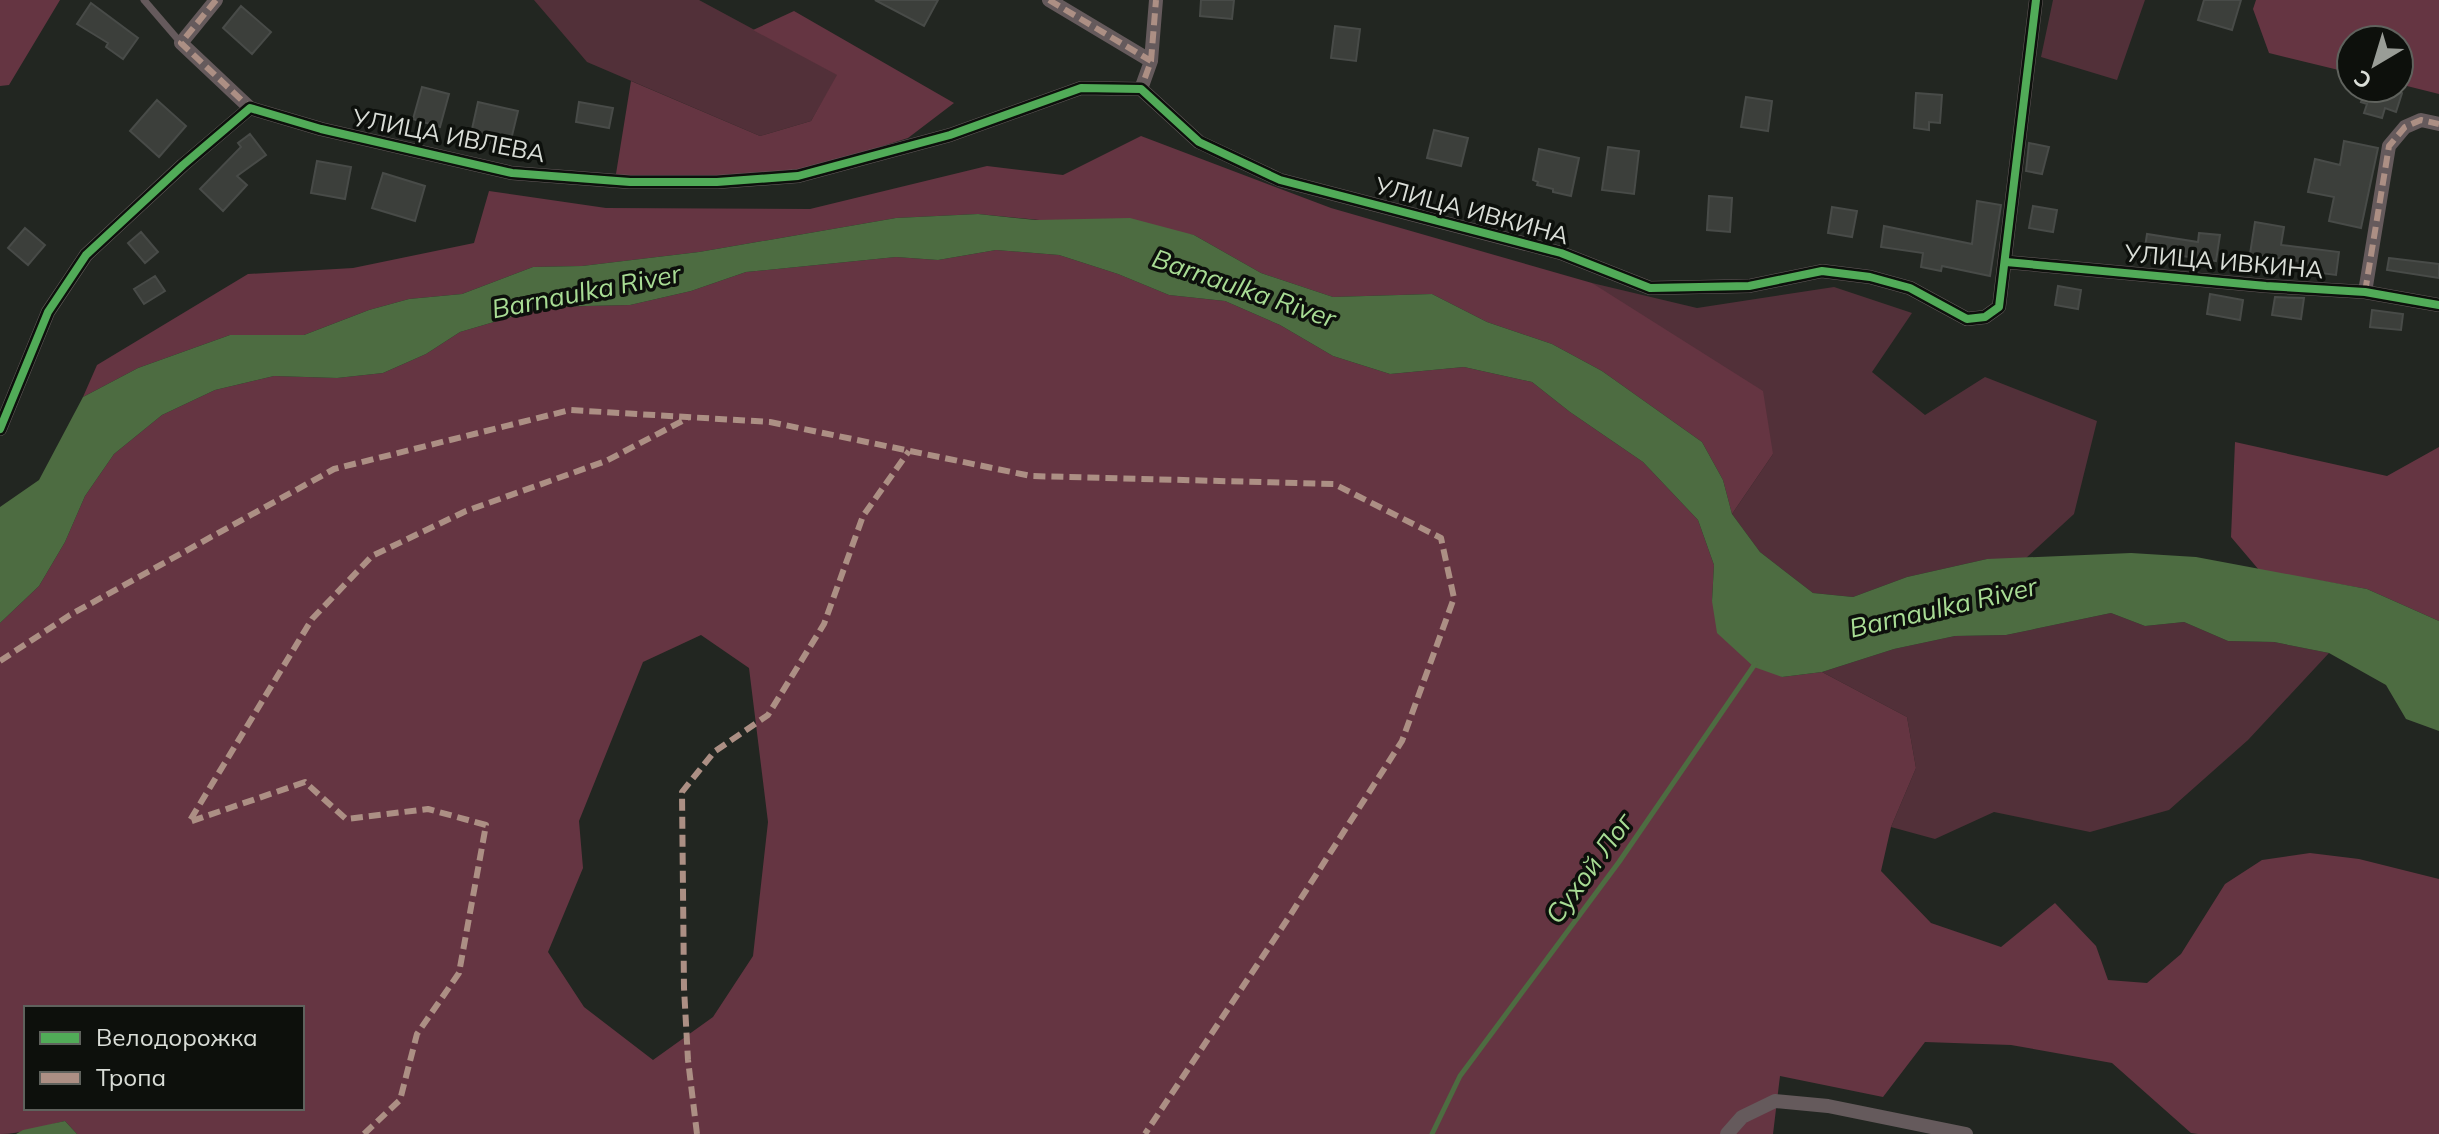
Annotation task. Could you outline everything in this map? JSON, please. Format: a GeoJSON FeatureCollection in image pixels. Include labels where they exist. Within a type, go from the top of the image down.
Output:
{"type":"FeatureCollection","features":[{"type":"Feature","properties":{"kind":"street"},"geometry":{"type":"LineString","coordinates":[[181,43],[216,0]]}},
{"type":"Feature","properties":{"kind":"street"},"geometry":{"type":"LineString","coordinates":[[1049,0],[1151,61]]}},
{"type":"Feature","properties":{"kind":"street"},"geometry":{"type":"LineString","coordinates":[[1141,89],[1151,61],[1156,0]]}},
{"type":"Feature","properties":{"kind":"street","name":"УЛИЦА ИВКИНА"},"geometry":{"type":"LineString","coordinates":[[1141,89],[1199,142],[1280,180],[1561,253],[1650,288],[1749,286],[1822,271],[1870,277],[1910,288],[1967,319],[1985,317],[1999,307],[2036,0]]}},
{"type":"Feature","properties":{"kind":"street","name":"УЛИЦА ИВЛЕВА"},"geometry":{"type":"LineString","coordinates":[[181,43],[250,108],[321,129],[512,173],[630,182],[717,182],[798,176],[950,135],[1081,88],[1141,89]]}},
{"type":"Feature","properties":{"kind":"street"},"geometry":{"type":"LineString","coordinates":[[0,429],[48,312],[86,255],[250,108]]}},
{"type":"Feature","properties":{"kind":"street"},"geometry":{"type":"LineString","coordinates":[[2365,292],[2389,146],[2405,127],[2413,123],[2421,120],[2439,124]]}},
{"type":"Feature","properties":{"kind":"street","name":"УЛИЦА ИВКИНА"},"geometry":{"type":"LineString","coordinates":[[2006,262],[2365,292],[2439,305]]}},
{"type":"Feature","properties":{"kind":"street"},"geometry":{"type":"LineString","coordinates":[[1727,1134],[1742,1117],[1775,1101],[1828,1106],[1966,1134]]}},
{"type":"Feature","properties":{"kind":"lane"},"geometry":{"type":"LineString","coordinates":[[144,0],[181,43]]}},
{"type":"Feature","properties":{"kind":"shaded area"},"geometry":{"type":"Polygon","coordinates":[[[0,0],[60,0],[9,85],[0,86],[0,0]]]}},
{"type":"Feature","properties":{"kind":"shaded area"},"geometry":{"type":"Polygon","coordinates":[[[534,0],[699,0],[838,75],[811,121],[760,136],[587,62],[534,0]]]}},
{"type":"Feature","properties":{"kind":"shaded area"},"geometry":{"type":"Polygon","coordinates":[[[2053,0],[2145,0],[2117,80],[2041,57],[2053,0]]]}},
{"type":"Feature","properties":{"kind":"shaded area"},"geometry":{"type":"Polygon","coordinates":[[[2256,0],[2439,0],[2439,94],[2415,88],[2415,24],[2335,24],[2335,69],[2269,53],[2253,9],[2256,0]]]}},
{"type":"Feature","properties":{"kind":"shaded area"},"geometry":{"type":"Polygon","coordinates":[[[794,11],[954,103],[908,138],[782,178],[615,180],[631,81],[760,136],[811,121],[837,75],[753,30],[794,11]]]}},
{"type":"Feature","properties":{"kind":"shaded area"},"geometry":{"type":"Polygon","coordinates":[[[1141,136],[1331,208],[1592,283],[1763,391],[1773,454],[1732,514],[1723,480],[1702,442],[1602,371],[1552,344],[1487,322],[1432,294],[1333,297],[1261,273],[1194,235],[978,214],[896,218],[699,252],[582,266],[533,267],[462,294],[409,299],[369,310],[304,335],[230,335],[138,368],[83,397],[97,365],[248,274],[353,268],[474,243],[489,191],[606,208],[810,209],[987,166],[1063,175],[1141,136]]]}},
{"type":"Feature","properties":{"kind":"shaded area"},"geometry":{"type":"Polygon","coordinates":[[[996,250],[1059,255],[1169,295],[1225,301],[1280,325],[1333,356],[1390,374],[1464,367],[1532,382],[1643,462],[1698,520],[1714,565],[1712,601],[1782,677],[1822,672],[1907,717],[1916,768],[1891,827],[1881,871],[1931,923],[2001,947],[2055,903],[2096,946],[2108,980],[2147,983],[2181,954],[2225,884],[2262,860],[2310,853],[2359,859],[2439,879],[2439,1134],[2191,1133],[2112,1063],[2011,1045],[1925,1042],[1883,1097],[1780,1076],[1773,1134],[77,1134],[65,1121],[0,1134],[0,623],[39,586],[65,542],[85,496],[114,454],[162,415],[215,390],[274,376],[337,378],[383,373],[426,354],[460,332],[545,307],[630,305],[691,291],[746,272],[896,257],[938,260],[996,250]],[[701,635],[643,662],[579,821],[583,868],[548,952],[584,1007],[653,1060],[713,1017],[753,956],[768,822],[749,668],[701,635]]]}},
{"type":"Feature","properties":{"kind":"shaded area"},"geometry":{"type":"Polygon","coordinates":[[[1592,283],[1697,308],[1834,287],[1912,313],[1872,372],[1925,415],[1985,377],[2097,421],[2074,514],[2025,559],[1987,559],[1907,577],[1853,597],[1813,593],[1760,552],[1732,514],[1773,454],[1592,283]]]}},
{"type":"Feature","properties":{"kind":"shaded area"},"geometry":{"type":"Polygon","coordinates":[[[2235,442],[2387,476],[2439,447],[2439,621],[2367,589],[2259,570],[2231,537],[2235,442]]]}},
{"type":"Feature","properties":{"kind":"shaded area"},"geometry":{"type":"Polygon","coordinates":[[[2111,613],[2145,626],[2184,622],[2228,641],[2274,642],[2329,653],[2248,740],[2169,810],[2090,832],[1994,812],[1935,839],[1891,827],[1916,768],[1907,717],[1822,672],[1894,649],[1955,636],[2006,635],[2111,613]]]}},
{"type":"Feature","properties":{"kind":"water","name":"Barnaulka River"},"geometry":{"type":"Polygon","coordinates":[[[978,214],[1036,220],[1130,218],[1194,235],[1261,273],[1333,297],[1432,294],[1487,322],[1552,344],[1602,371],[1702,442],[1723,480],[1732,514],[1760,552],[1813,593],[1853,597],[1907,577],[1987,559],[2131,553],[2196,557],[2367,589],[2439,621],[2439,731],[2406,719],[2386,685],[2329,653],[2274,642],[2228,641],[2184,622],[2145,626],[2111,613],[2006,635],[1955,636],[1894,649],[1822,672],[1782,677],[1754,667],[1717,633],[1712,601],[1714,565],[1698,520],[1643,462],[1532,382],[1464,367],[1390,374],[1333,356],[1280,325],[1225,301],[1169,295],[1059,255],[996,250],[938,260],[896,257],[746,272],[691,291],[630,305],[545,307],[460,332],[426,354],[383,373],[337,378],[274,376],[215,390],[162,415],[114,454],[85,496],[65,542],[39,586],[0,623],[0,507],[39,480],[83,397],[138,368],[230,335],[304,335],[369,310],[409,299],[462,294],[533,267],[582,266],[699,252],[896,218],[978,214]]]}},
{"type":"Feature","properties":{"kind":"water"},"geometry":{"type":"Polygon","coordinates":[[[65,1121],[77,1134],[16,1134],[23,1130],[65,1121]]]}},
{"type":"Feature","properties":{"kind":"building"},"geometry":{"type":"Polygon","coordinates":[[[875,0],[938,0],[924,26],[875,0]]]}},
{"type":"Feature","properties":{"kind":"building"},"geometry":{"type":"Polygon","coordinates":[[[1201,0],[1234,0],[1232,19],[1200,16],[1201,0]]]}},
{"type":"Feature","properties":{"kind":"building"},"geometry":{"type":"Polygon","coordinates":[[[2204,0],[2241,0],[2232,30],[2198,20],[2204,0]]]}},
{"type":"Feature","properties":{"kind":"building"},"geometry":{"type":"Polygon","coordinates":[[[91,3],[138,38],[123,59],[106,47],[108,43],[77,24],[91,3]]]}},
{"type":"Feature","properties":{"kind":"building"},"geometry":{"type":"Polygon","coordinates":[[[241,6],[271,32],[252,54],[223,28],[241,6]]]}},
{"type":"Feature","properties":{"kind":"building"},"geometry":{"type":"Polygon","coordinates":[[[1335,26],[1360,29],[1356,61],[1331,58],[1335,26]]]}},
{"type":"Feature","properties":{"kind":"building"},"geometry":{"type":"Polygon","coordinates":[[[422,87],[449,94],[440,127],[413,119],[422,87]]]}},
{"type":"Feature","properties":{"kind":"building"},"geometry":{"type":"Polygon","coordinates":[[[1916,93],[1942,95],[1940,123],[1929,122],[1929,130],[1914,128],[1916,93]]]}},
{"type":"Feature","properties":{"kind":"building"},"geometry":{"type":"Polygon","coordinates":[[[1746,97],[1772,101],[1768,131],[1741,127],[1746,97]]]}},
{"type":"Feature","properties":{"kind":"building"},"geometry":{"type":"Polygon","coordinates":[[[157,100],[186,126],[159,157],[130,131],[157,100]]]}},
{"type":"Feature","properties":{"kind":"building"},"geometry":{"type":"Polygon","coordinates":[[[478,102],[518,111],[509,148],[470,138],[478,102]]]}},
{"type":"Feature","properties":{"kind":"building"},"geometry":{"type":"Polygon","coordinates":[[[579,102],[613,108],[609,128],[576,122],[579,102]]]}},
{"type":"Feature","properties":{"kind":"building"},"geometry":{"type":"Polygon","coordinates":[[[2367,104],[2399,104],[2396,112],[2385,108],[2382,118],[2364,113],[2367,104]]]}},
{"type":"Feature","properties":{"kind":"building"},"geometry":{"type":"Polygon","coordinates":[[[1434,130],[1468,138],[1461,166],[1427,158],[1434,130]]]}},
{"type":"Feature","properties":{"kind":"building"},"geometry":{"type":"Polygon","coordinates":[[[250,134],[266,155],[237,176],[247,185],[223,211],[200,189],[241,147],[238,143],[250,134]]]}},
{"type":"Feature","properties":{"kind":"building"},"geometry":{"type":"Polygon","coordinates":[[[2344,141],[2378,148],[2361,228],[2329,221],[2334,197],[2308,192],[2315,159],[2340,165],[2344,141]]]}},
{"type":"Feature","properties":{"kind":"building"},"geometry":{"type":"Polygon","coordinates":[[[2029,143],[2049,147],[2042,174],[2026,171],[2029,143]]]}},
{"type":"Feature","properties":{"kind":"building"},"geometry":{"type":"Polygon","coordinates":[[[1608,147],[1639,151],[1634,194],[1602,190],[1608,147]]]}},
{"type":"Feature","properties":{"kind":"building"},"geometry":{"type":"Polygon","coordinates":[[[1539,149],[1579,158],[1571,196],[1553,192],[1553,189],[1537,185],[1538,182],[1533,180],[1539,149]]]}},
{"type":"Feature","properties":{"kind":"building"},"geometry":{"type":"Polygon","coordinates":[[[317,161],[351,167],[345,199],[311,193],[317,161]]]}},
{"type":"Feature","properties":{"kind":"building"},"geometry":{"type":"Polygon","coordinates":[[[383,173],[425,186],[415,221],[372,208],[383,173]]]}},
{"type":"Feature","properties":{"kind":"building"},"geometry":{"type":"Polygon","coordinates":[[[1709,196],[1732,198],[1730,232],[1707,230],[1709,196]]]}},
{"type":"Feature","properties":{"kind":"building"},"geometry":{"type":"Polygon","coordinates":[[[1977,201],[2001,205],[1990,276],[1942,266],[1941,271],[1921,267],[1923,253],[1881,247],[1884,226],[1972,244],[1977,201]]]}},
{"type":"Feature","properties":{"kind":"building"},"geometry":{"type":"Polygon","coordinates":[[[2033,206],[2057,210],[2053,232],[2029,228],[2033,206]]]}},
{"type":"Feature","properties":{"kind":"building"},"geometry":{"type":"Polygon","coordinates":[[[1832,207],[1857,211],[1852,237],[1828,233],[1832,207]]]}},
{"type":"Feature","properties":{"kind":"building"},"geometry":{"type":"Polygon","coordinates":[[[2255,222],[2284,227],[2281,245],[2339,252],[2336,275],[2297,270],[2299,261],[2250,254],[2255,222]]]}},
{"type":"Feature","properties":{"kind":"building"},"geometry":{"type":"Polygon","coordinates":[[[25,228],[45,245],[28,265],[8,248],[25,228]]]}},
{"type":"Feature","properties":{"kind":"building"},"geometry":{"type":"Polygon","coordinates":[[[141,232],[158,252],[145,263],[128,243],[141,232]]]}},
{"type":"Feature","properties":{"kind":"building"},"geometry":{"type":"Polygon","coordinates":[[[2199,233],[2220,235],[2216,261],[2176,255],[2175,260],[2144,254],[2147,234],[2198,242],[2199,233]]]}},
{"type":"Feature","properties":{"kind":"building"},"geometry":{"type":"Polygon","coordinates":[[[2389,258],[2439,264],[2439,278],[2387,270],[2389,258]]]}},
{"type":"Feature","properties":{"kind":"building"},"geometry":{"type":"Polygon","coordinates":[[[155,276],[165,291],[144,304],[134,289],[155,276]]]}},
{"type":"Feature","properties":{"kind":"building"},"geometry":{"type":"Polygon","coordinates":[[[2058,286],[2081,290],[2078,309],[2055,305],[2058,286]]]}},
{"type":"Feature","properties":{"kind":"building"},"geometry":{"type":"Polygon","coordinates":[[[2210,294],[2243,300],[2240,320],[2207,314],[2210,294]]]}},
{"type":"Feature","properties":{"kind":"building"},"geometry":{"type":"Polygon","coordinates":[[[2275,297],[2304,298],[2301,319],[2272,315],[2275,297]]]}},
{"type":"Feature","properties":{"kind":"building"},"geometry":{"type":"Polygon","coordinates":[[[2372,310],[2403,314],[2401,330],[2370,327],[2372,310]]]}},
{"type":"Feature","properties":{"kind":"waterway","name":"Сухой Лог"},"geometry":{"type":"LineString","coordinates":[[1432,1134],[1460,1076],[1619,862],[1755,664]]}},
{"type":"Feature","properties":{"kind":"marked path"},"geometry":{"type":"LineString","coordinates":[[216,0],[181,43],[250,108]]}},
{"type":"Feature","properties":{"kind":"marked path"},"geometry":{"type":"LineString","coordinates":[[1049,0],[1151,61]]}},
{"type":"Feature","properties":{"kind":"marked path"},"geometry":{"type":"LineString","coordinates":[[1146,93],[1141,89],[1151,61],[1156,0]]}},
{"type":"Feature","properties":{"kind":"marked path"},"geometry":{"type":"LineString","coordinates":[[2365,292],[2389,146],[2405,127],[2421,120],[2439,124]]}},
{"type":"Feature","properties":{"kind":"marked path"},"geometry":{"type":"LineString","coordinates":[[0,661],[70,615],[334,469],[570,410],[770,422],[1031,476],[1334,484],[1441,538],[1454,598],[1402,741],[1145,1134]]}},
{"type":"Feature","properties":{"kind":"marked path"},"geometry":{"type":"LineString","coordinates":[[364,1134],[400,1100],[417,1034],[459,973],[486,825],[428,809],[346,819],[305,782],[189,822],[312,619],[372,556],[466,511],[606,461],[688,418]]}},
{"type":"Feature","properties":{"kind":"marked path"},"geometry":{"type":"LineString","coordinates":[[697,1134],[688,1060],[684,988],[682,792],[714,752],[768,715],[824,624],[863,516],[909,451]]}},
{"type":"Feature","properties":{"kind":"cycle path"},"geometry":{"type":"LineString","coordinates":[[0,429],[48,312],[86,255],[250,108],[321,129],[512,173],[630,182],[717,182],[798,176],[950,135],[1081,88],[1141,89],[1199,142],[1280,180],[1561,253],[1650,288],[1749,286],[1822,271],[1870,277],[1910,288],[1967,319],[1985,317],[1999,307],[2036,0]]}},
{"type":"Feature","properties":{"kind":"cycle path"},"geometry":{"type":"LineString","coordinates":[[2006,262],[2365,292],[2439,305]]}}]}
